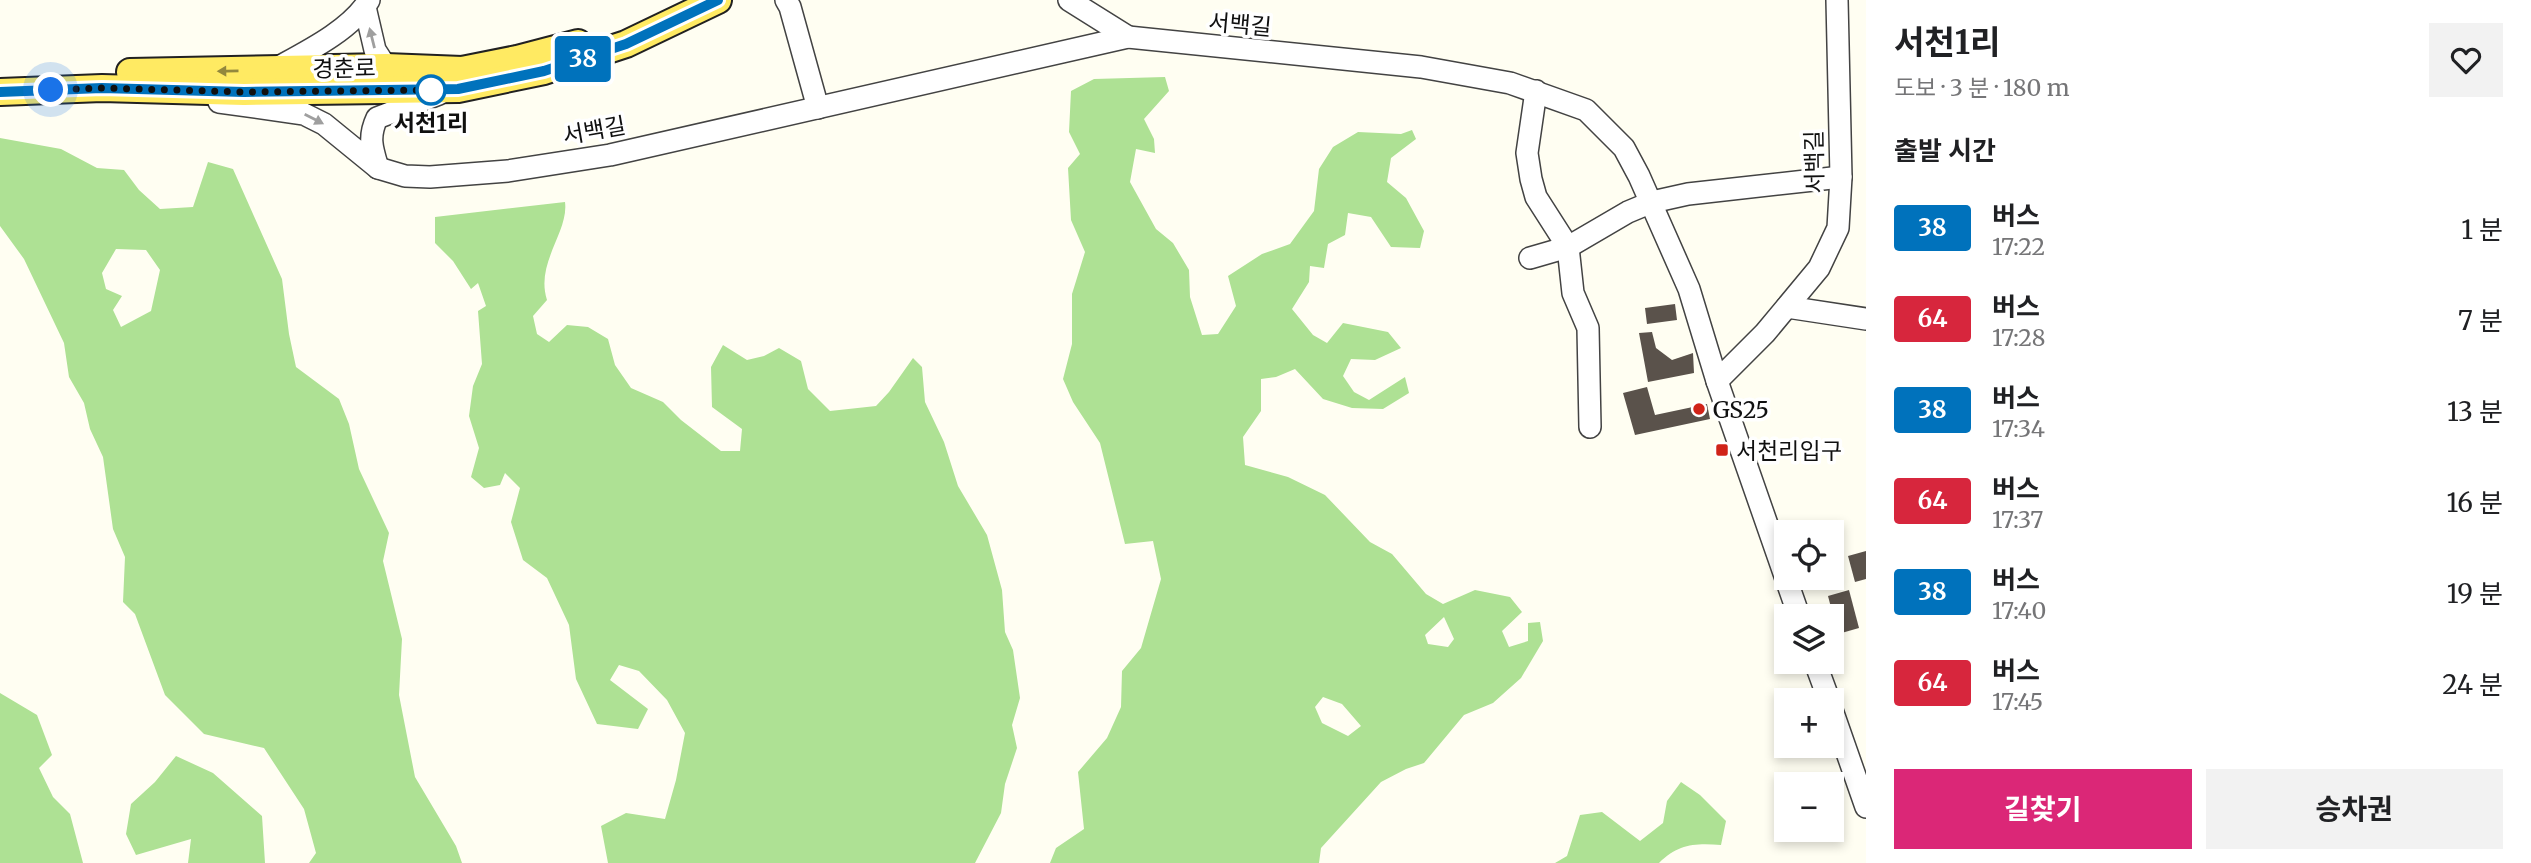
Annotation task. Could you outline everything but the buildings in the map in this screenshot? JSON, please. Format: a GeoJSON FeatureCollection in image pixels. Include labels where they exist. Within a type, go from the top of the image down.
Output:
{"type":"FeatureCollection","features":[{"type":"Feature","properties":{"kind":"main road","name":"경춘로"},"geometry":{"type":"LineString","coordinates":[[0,75],[386,67],[462,70],[574,44],[636,22],[676,0]]}},
{"type":"Feature","properties":{"kind":"main road","name":"경춘로"},"geometry":{"type":"LineString","coordinates":[[0,92],[102,88],[244,92],[458,89],[544,71],[626,44],[718,0]]}},
{"type":"Feature","properties":{"kind":"street"},"geometry":{"type":"LineString","coordinates":[[786,0],[818,108]]}},
{"type":"Feature","properties":{"kind":"street"},"geometry":{"type":"LineString","coordinates":[[1069,0],[1128,37]]}},
{"type":"Feature","properties":{"kind":"street","name":"서백길"},"geometry":{"type":"LineString","coordinates":[[1717,381],[1765,333],[1819,268],[1838,228],[1841,177],[1837,0]]}},
{"type":"Feature","properties":{"kind":"street"},"geometry":{"type":"LineString","coordinates":[[367,3],[375,50],[386,67]]}},
{"type":"Feature","properties":{"kind":"street"},"geometry":{"type":"LineString","coordinates":[[273,70],[336,33],[367,3]]}},
{"type":"Feature","properties":{"kind":"street","name":"서백길"},"geometry":{"type":"LineString","coordinates":[[378,168],[405,176],[430,177],[508,170],[610,155],[1128,37],[1421,67],[1463,73],[1536,91],[1586,110],[1624,148],[1652,202],[1689,289],[1717,381],[1795,604]]}},
{"type":"Feature","properties":{"kind":"street"},"geometry":{"type":"LineString","coordinates":[[773,118],[790,105],[801,91],[808,74]]}},
{"type":"Feature","properties":{"kind":"street"},"geometry":{"type":"LineString","coordinates":[[102,88],[304,114],[324,124],[378,168]]}},
{"type":"Feature","properties":{"kind":"street"},"geometry":{"type":"LineString","coordinates":[[378,168],[370,145],[371,131],[377,118],[422,99],[458,89]]}},
{"type":"Feature","properties":{"kind":"street"},"geometry":{"type":"LineString","coordinates":[[1536,91],[1527,153],[1531,179],[1536,197],[1568,247],[1573,293],[1588,328],[1590,427]]}},
{"type":"Feature","properties":{"kind":"street"},"geometry":{"type":"LineString","coordinates":[[1530,258],[1568,247],[1628,212],[1652,202],[1688,194],[1841,177]]}},
{"type":"Feature","properties":{"kind":"street"},"geometry":{"type":"LineString","coordinates":[[1787,307],[1866,319]]}},
{"type":"Feature","properties":{"kind":"street"},"geometry":{"type":"LineString","coordinates":[[1844,744],[1866,807]]}},
{"type":"Feature","properties":{"kind":"green space"},"geometry":{"type":"Polygon","coordinates":[[[1165,77],[1169,91],[1144,119],[1154,139],[1155,153],[1136,149],[1130,182],[1156,229],[1173,243],[1189,270],[1190,297],[1202,335],[1218,334],[1236,306],[1228,276],[1262,254],[1290,244],[1314,211],[1319,169],[1333,147],[1358,132],[1401,134],[1412,130],[1416,139],[1391,158],[1387,182],[1406,198],[1424,231],[1420,248],[1391,247],[1371,217],[1348,213],[1345,235],[1328,244],[1324,268],[1310,266],[1309,282],[1292,309],[1313,335],[1327,343],[1343,323],[1388,332],[1401,348],[1375,360],[1351,359],[1343,376],[1354,392],[1369,400],[1405,377],[1409,393],[1383,409],[1352,408],[1323,399],[1295,369],[1276,377],[1261,379],[1261,411],[1243,437],[1245,465],[1288,477],[1325,495],[1370,542],[1392,554],[1426,594],[1443,604],[1475,590],[1510,597],[1522,612],[1502,631],[1509,647],[1528,641],[1528,623],[1540,622],[1543,641],[1521,678],[1493,703],[1464,715],[1424,763],[1381,782],[1321,848],[1319,863],[1050,863],[1056,848],[1084,829],[1078,772],[1107,738],[1121,707],[1122,671],[1141,648],[1161,579],[1153,541],[1125,544],[1100,443],[1073,402],[1063,379],[1072,344],[1072,294],[1085,252],[1071,220],[1068,168],[1080,154],[1069,132],[1071,91],[1094,79],[1165,77]],[[1444,617],[1425,635],[1428,644],[1448,647],[1454,639],[1444,617]],[[1323,697],[1315,707],[1322,723],[1348,736],[1361,726],[1342,704],[1323,697]]]}},
{"type":"Feature","properties":{"kind":"green space"},"geometry":{"type":"Polygon","coordinates":[[[0,138],[61,149],[97,168],[124,170],[139,190],[160,209],[193,207],[208,162],[233,169],[282,279],[296,367],[339,399],[349,424],[359,469],[389,533],[383,561],[402,639],[399,695],[415,777],[456,846],[462,863],[309,863],[316,853],[304,809],[264,748],[204,734],[165,695],[135,614],[123,602],[125,557],[113,529],[103,457],[90,429],[84,403],[69,377],[64,343],[24,259],[0,226],[0,138]],[[116,249],[102,273],[106,289],[122,296],[113,310],[121,327],[151,311],[160,270],[146,250],[116,249]]]}},
{"type":"Feature","properties":{"kind":"green space"},"geometry":{"type":"Polygon","coordinates":[[[565,202],[562,225],[545,273],[547,300],[533,316],[537,334],[549,342],[567,325],[588,327],[608,339],[615,365],[631,388],[663,402],[681,420],[721,451],[740,451],[742,429],[712,407],[711,367],[723,345],[747,360],[764,356],[779,348],[801,361],[808,389],[830,411],[876,406],[913,358],[922,367],[925,402],[944,442],[958,486],[987,535],[1002,590],[1005,632],[1013,650],[1020,698],[1012,725],[1017,748],[1005,784],[1001,813],[975,863],[608,863],[601,826],[626,813],[665,819],[685,733],[667,700],[639,671],[619,665],[610,680],[648,709],[638,729],[597,724],[576,679],[569,625],[547,578],[523,560],[511,522],[520,488],[505,473],[500,485],[484,488],[471,477],[479,448],[469,416],[473,386],[482,364],[478,311],[486,306],[478,283],[471,289],[453,261],[435,243],[435,217],[565,202]]]}},
{"type":"Feature","properties":{"kind":"green space"},"geometry":{"type":"Polygon","coordinates":[[[0,693],[37,715],[52,755],[39,768],[53,797],[70,814],[83,863],[0,863],[0,693]]]}},
{"type":"Feature","properties":{"kind":"green space"},"geometry":{"type":"Polygon","coordinates":[[[176,756],[213,773],[262,816],[265,863],[188,863],[191,839],[136,855],[126,834],[131,804],[155,782],[176,756]]]}},
{"type":"Feature","properties":{"kind":"green space"},"geometry":{"type":"Polygon","coordinates":[[[1681,782],[1700,795],[1726,821],[1721,845],[1703,844],[1680,848],[1659,863],[1555,863],[1567,856],[1580,815],[1602,812],[1640,841],[1663,823],[1667,801],[1681,782]]]}},
{"type":"Feature","properties":{"kind":"bus line","name":"38"},"geometry":{"type":"LineString","coordinates":[[0,92],[102,88],[244,92],[458,89],[544,71],[626,44],[718,0]]}},
{"type":"Feature","properties":{"kind":"place","name":"서천1리"},"geometry":{"type":"Point","coordinates":[431,90]}},
{"type":"Feature","properties":{"kind":"place","name":"GS25"},"geometry":{"type":"Point","coordinates":[1699,409]}},
{"type":"Feature","properties":{"kind":"place","name":"서천리입구"},"geometry":{"type":"Point","coordinates":[1722,450]}},
{"type":"Feature","properties":{"kind":"route"},"geometry":{"type":"LineString","coordinates":[[51,90],[431,90]]}}]}
